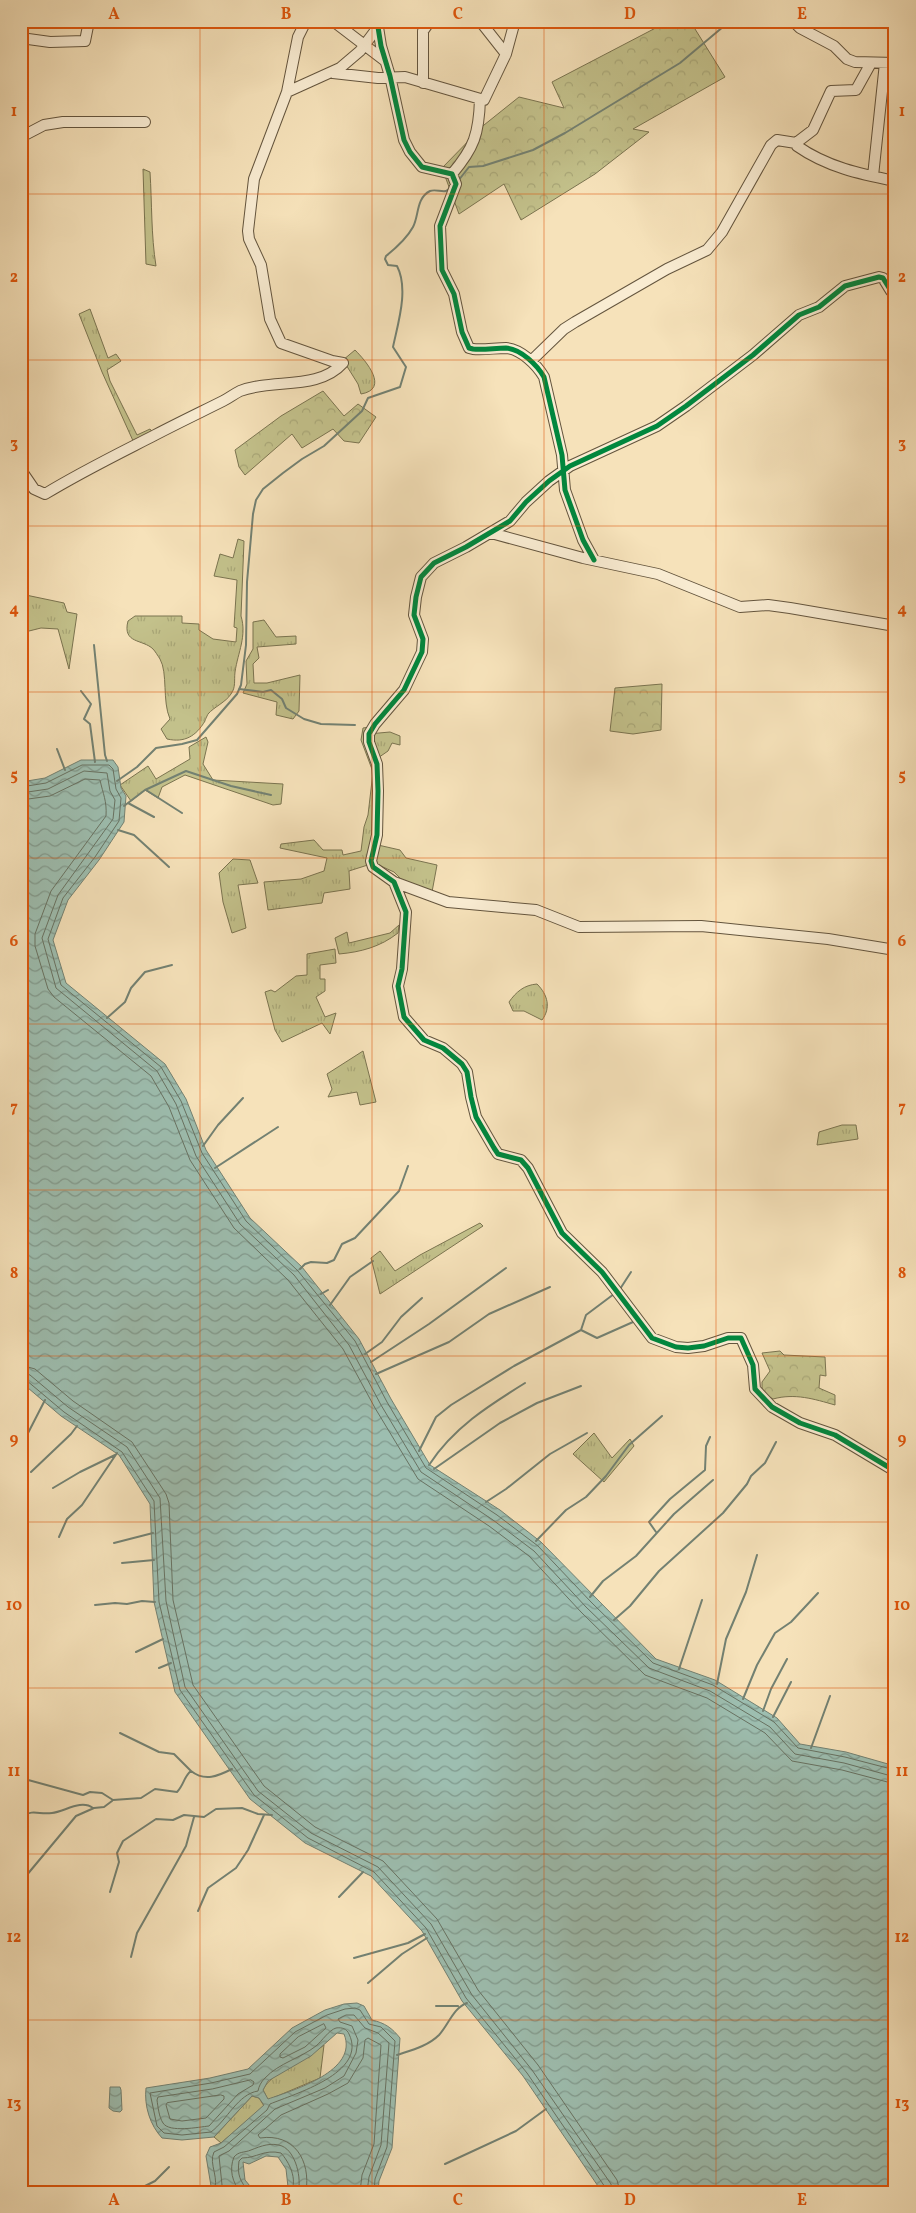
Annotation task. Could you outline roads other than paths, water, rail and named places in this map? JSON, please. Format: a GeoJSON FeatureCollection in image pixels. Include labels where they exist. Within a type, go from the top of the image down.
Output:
{"type":"FeatureCollection","features":[{"type":"Feature","properties":{"kind":"street"},"geometry":{"type":"LineString","coordinates":[[21,38],[50,42],[85,42],[90,21]]}},
{"type":"Feature","properties":{"kind":"street"},"geometry":{"type":"LineString","coordinates":[[21,470],[34,490],[44,494],[81,472],[239,392],[274,384],[283,385],[296,381],[315,380],[337,370],[343,362],[332,361],[281,343],[270,319],[261,265],[249,239],[248,231],[254,178],[287,92],[298,37],[306,21]]}},
{"type":"Feature","properties":{"kind":"street"},"geometry":{"type":"LineString","coordinates":[[333,21],[384,60]]}},
{"type":"Feature","properties":{"kind":"street"},"geometry":{"type":"LineString","coordinates":[[423,83],[423,31],[430,21]]}},
{"type":"Feature","properties":{"kind":"street"},"geometry":{"type":"LineString","coordinates":[[480,21],[506,54]]}},
{"type":"Feature","properties":{"kind":"street"},"geometry":{"type":"LineString","coordinates":[[333,73],[378,78],[390,76],[405,77],[484,100],[506,54],[515,21]]}},
{"type":"Feature","properties":{"kind":"street"},"geometry":{"type":"LineString","coordinates":[[793,21],[834,46],[846,59],[855,62],[890,63],[873,176]]}},
{"type":"Feature","properties":{"kind":"street"},"geometry":{"type":"LineString","coordinates":[[287,92],[333,73],[364,45],[379,24]]}},
{"type":"Feature","properties":{"kind":"street"},"geometry":{"type":"LineString","coordinates":[[379,24],[384,60],[390,76],[404,140],[410,152],[422,167],[452,174]]}},
{"type":"Feature","properties":{"kind":"street"},"geometry":{"type":"LineString","coordinates":[[796,143],[813,130],[831,91],[856,90],[871,63]]}},
{"type":"Feature","properties":{"kind":"street"},"geometry":{"type":"LineString","coordinates":[[452,174],[470,152],[474,142],[480,99]]}},
{"type":"Feature","properties":{"kind":"street"},"geometry":{"type":"LineString","coordinates":[[21,137],[44,125],[63,122],[145,122]]}},
{"type":"Feature","properties":{"kind":"street"},"geometry":{"type":"LineString","coordinates":[[531,361],[564,329],[575,322],[667,269],[707,250],[722,232],[771,146],[777,140],[796,143],[797,146],[809,154],[832,166],[895,181]]}},
{"type":"Feature","properties":{"kind":"street"},"geometry":{"type":"LineString","coordinates":[[452,174],[456,187],[439,233],[442,270],[454,294],[464,338],[469,348],[510,349],[531,361],[544,377],[563,470],[563,483],[584,540],[594,560]]}},
{"type":"Feature","properties":{"kind":"street"},"geometry":{"type":"LineString","coordinates":[[895,287],[891,291],[882,278],[879,277],[845,286],[819,307],[799,315],[753,355],[657,426],[563,470],[526,502],[510,520],[434,563],[421,577],[416,597],[414,615],[423,639],[422,652],[404,690],[375,724],[369,734],[369,742],[377,764],[378,791],[377,840],[371,860],[373,866],[394,882],[448,902],[536,910],[579,927],[701,926],[828,939],[895,950]]}},
{"type":"Feature","properties":{"kind":"street"},"geometry":{"type":"LineString","coordinates":[[491,532],[594,560],[658,574],[740,607],[768,606],[790,608],[895,626]]}},
{"type":"Feature","properties":{"kind":"street"},"geometry":{"type":"LineString","coordinates":[[394,882],[406,912],[402,969],[398,986],[402,1012],[424,1040],[443,1048],[465,1068],[476,1117],[494,1148],[498,1154],[521,1160],[528,1168],[567,1240],[602,1272],[652,1338],[676,1347],[688,1348],[704,1346],[728,1338],[741,1338],[753,1366],[755,1389],[772,1406],[800,1423],[835,1435],[895,1471]]}},
{"type":"Feature","properties":{"kind":"water"},"geometry":{"type":"Polygon","coordinates":[[[81,760],[113,760],[118,767],[121,788],[126,796],[124,822],[99,860],[68,900],[53,940],[66,983],[165,1064],[186,1099],[206,1150],[250,1218],[302,1267],[359,1339],[391,1399],[430,1465],[500,1510],[541,1542],[656,1659],[715,1680],[777,1718],[800,1744],[846,1752],[895,1766],[895,2192],[602,2192],[523,2076],[462,2001],[422,1931],[371,1876],[305,1843],[250,1799],[175,1692],[154,1602],[150,1504],[119,1455],[61,1416],[21,1382],[21,782],[45,778],[81,760]]]}},
{"type":"Feature","properties":{"kind":"water"},"geometry":{"type":"Polygon","coordinates":[[[357,2003],[364,2006],[372,2020],[388,2026],[400,2038],[392,2148],[379,2181],[378,2192],[284,2192],[288,2187],[286,2169],[278,2157],[266,2156],[249,2164],[243,2162],[245,2180],[255,2192],[207,2192],[211,2186],[206,2156],[210,2147],[221,2143],[264,2105],[259,2098],[252,2096],[214,2137],[182,2140],[162,2138],[154,2127],[149,2115],[146,2102],[146,2088],[210,2078],[248,2069],[292,2028],[325,2010],[344,2004],[357,2003]],[[337,2033],[311,2056],[268,2081],[263,2090],[268,2099],[307,2084],[333,2068],[342,2058],[346,2047],[344,2034],[337,2033]]]}},
{"type":"Feature","properties":{"kind":"water"},"geometry":{"type":"Polygon","coordinates":[[[110,2087],[120,2087],[122,2110],[120,2112],[109,2108],[110,2087]]]}},
{"type":"Feature","properties":{"kind":"waterway"},"geometry":{"type":"LineString","coordinates":[[458,181],[469,167],[483,166],[533,150],[565,133],[680,63],[730,21]]}},
{"type":"Feature","properties":{"kind":"waterway"},"geometry":{"type":"LineString","coordinates":[[117,781],[137,767],[156,748],[197,740],[237,694],[241,685],[246,645],[247,582],[256,500],[263,489],[283,473],[324,446],[362,411],[368,398],[400,387],[406,367],[393,347],[400,317],[402,285],[397,266],[388,265],[385,259],[411,231],[425,194],[432,190],[446,191],[449,189]]}},
{"type":"Feature","properties":{"kind":"waterway"},"geometry":{"type":"LineString","coordinates":[[94,645],[107,761]]}},
{"type":"Feature","properties":{"kind":"waterway"},"geometry":{"type":"LineString","coordinates":[[239,689],[263,692],[271,690],[282,699],[286,708],[304,719],[321,724],[355,725]]}},
{"type":"Feature","properties":{"kind":"waterway"},"geometry":{"type":"LineString","coordinates":[[81,691],[91,704],[84,719],[90,724],[95,762]]}},
{"type":"Feature","properties":{"kind":"waterway"},"geometry":{"type":"LineString","coordinates":[[57,749],[65,770]]}},
{"type":"Feature","properties":{"kind":"waterway"},"geometry":{"type":"LineString","coordinates":[[124,806],[145,790],[186,771],[231,786],[271,795]]}},
{"type":"Feature","properties":{"kind":"waterway"},"geometry":{"type":"LineString","coordinates":[[146,790],[182,813]]}},
{"type":"Feature","properties":{"kind":"waterway"},"geometry":{"type":"LineString","coordinates":[[128,803],[154,817]]}},
{"type":"Feature","properties":{"kind":"waterway"},"geometry":{"type":"LineString","coordinates":[[118,830],[134,835],[169,867]]}},
{"type":"Feature","properties":{"kind":"waterway"},"geometry":{"type":"LineString","coordinates":[[107,1018],[125,1002],[131,988],[145,972],[172,965]]}},
{"type":"Feature","properties":{"kind":"waterway"},"geometry":{"type":"LineString","coordinates":[[203,1146],[218,1125],[243,1098]]}},
{"type":"Feature","properties":{"kind":"waterway"},"geometry":{"type":"LineString","coordinates":[[215,1168],[278,1127]]}},
{"type":"Feature","properties":{"kind":"waterway"},"geometry":{"type":"LineString","coordinates":[[300,1269],[305,1264],[311,1262],[327,1263],[334,1260],[342,1244],[355,1238],[399,1191],[408,1166]]}},
{"type":"Feature","properties":{"kind":"waterway"},"geometry":{"type":"LineString","coordinates":[[330,1305],[350,1277],[373,1261]]}},
{"type":"Feature","properties":{"kind":"waterway"},"geometry":{"type":"LineString","coordinates":[[371,1362],[429,1324],[506,1268]]}},
{"type":"Feature","properties":{"kind":"waterway"},"geometry":{"type":"LineString","coordinates":[[620,1289],[631,1272]]}},
{"type":"Feature","properties":{"kind":"waterway"},"geometry":{"type":"LineString","coordinates":[[376,1374],[449,1342],[489,1314],[550,1287]]}},
{"type":"Feature","properties":{"kind":"waterway"},"geometry":{"type":"LineString","coordinates":[[321,1294],[328,1290]]}},
{"type":"Feature","properties":{"kind":"waterway"},"geometry":{"type":"LineString","coordinates":[[419,1451],[436,1417],[451,1405],[514,1366],[581,1330],[586,1315],[614,1294]]}},
{"type":"Feature","properties":{"kind":"waterway"},"geometry":{"type":"LineString","coordinates":[[365,1354],[382,1342],[401,1317],[422,1298]]}},
{"type":"Feature","properties":{"kind":"waterway"},"geometry":{"type":"LineString","coordinates":[[581,1330],[597,1338],[633,1322]]}},
{"type":"Feature","properties":{"kind":"waterway"},"geometry":{"type":"LineString","coordinates":[[429,1465],[438,1452],[460,1429],[485,1409],[525,1383]]}},
{"type":"Feature","properties":{"kind":"waterway"},"geometry":{"type":"LineString","coordinates":[[434,1469],[500,1423],[537,1403],[581,1386]]}},
{"type":"Feature","properties":{"kind":"waterway"},"geometry":{"type":"LineString","coordinates":[[26,1437],[45,1400]]}},
{"type":"Feature","properties":{"kind":"waterway"},"geometry":{"type":"LineString","coordinates":[[536,1541],[566,1510],[586,1497],[606,1476],[629,1445],[662,1416]]}},
{"type":"Feature","properties":{"kind":"waterway"},"geometry":{"type":"LineString","coordinates":[[31,1472],[77,1426]]}},
{"type":"Feature","properties":{"kind":"waterway"},"geometry":{"type":"LineString","coordinates":[[486,1502],[506,1489],[550,1454],[587,1433]]}},
{"type":"Feature","properties":{"kind":"waterway"},"geometry":{"type":"LineString","coordinates":[[656,1532],[649,1522],[670,1499],[705,1470],[706,1446],[710,1437]]}},
{"type":"Feature","properties":{"kind":"waterway"},"geometry":{"type":"LineString","coordinates":[[614,1620],[630,1606],[659,1571],[723,1513],[747,1484],[751,1476],[765,1463],[776,1442]]}},
{"type":"Feature","properties":{"kind":"waterway"},"geometry":{"type":"LineString","coordinates":[[59,1537],[67,1519],[82,1505],[117,1453]]}},
{"type":"Feature","properties":{"kind":"waterway"},"geometry":{"type":"LineString","coordinates":[[53,1488],[115,1455]]}},
{"type":"Feature","properties":{"kind":"waterway"},"geometry":{"type":"LineString","coordinates":[[590,1597],[603,1581],[636,1556],[674,1514],[713,1480]]}},
{"type":"Feature","properties":{"kind":"waterway"},"geometry":{"type":"LineString","coordinates":[[114,1543],[153,1533]]}},
{"type":"Feature","properties":{"kind":"waterway"},"geometry":{"type":"LineString","coordinates":[[717,1684],[726,1639],[746,1592],[757,1555]]}},
{"type":"Feature","properties":{"kind":"waterway"},"geometry":{"type":"LineString","coordinates":[[122,1563],[154,1560]]}},
{"type":"Feature","properties":{"kind":"waterway"},"geometry":{"type":"LineString","coordinates":[[743,1699],[757,1665],[775,1633],[791,1622],[818,1593]]}},
{"type":"Feature","properties":{"kind":"waterway"},"geometry":{"type":"LineString","coordinates":[[679,1669],[702,1600]]}},
{"type":"Feature","properties":{"kind":"waterway"},"geometry":{"type":"LineString","coordinates":[[95,1605],[127,1604],[142,1601],[155,1602]]}},
{"type":"Feature","properties":{"kind":"waterway"},"geometry":{"type":"LineString","coordinates":[[136,1652],[163,1639]]}},
{"type":"Feature","properties":{"kind":"waterway"},"geometry":{"type":"LineString","coordinates":[[763,1711],[771,1689],[787,1659]]}},
{"type":"Feature","properties":{"kind":"waterway"},"geometry":{"type":"LineString","coordinates":[[159,1668],[171,1663]]}},
{"type":"Feature","properties":{"kind":"waterway"},"geometry":{"type":"LineString","coordinates":[[773,1717],[791,1682]]}},
{"type":"Feature","properties":{"kind":"waterway"},"geometry":{"type":"LineString","coordinates":[[811,1748],[830,1696]]}},
{"type":"Feature","properties":{"kind":"waterway"},"geometry":{"type":"LineString","coordinates":[[120,1733],[159,1752],[174,1754],[191,1771]]}},
{"type":"Feature","properties":{"kind":"waterway"},"geometry":{"type":"LineString","coordinates":[[21,1778],[83,1795],[90,1792],[102,1793],[113,1800],[141,1798],[155,1789],[177,1792],[191,1771],[201,1776],[212,1777],[232,1769]]}},
{"type":"Feature","properties":{"kind":"waterway"},"geometry":{"type":"LineString","coordinates":[[21,1882],[76,1816],[94,1808],[104,1807],[112,1801]]}},
{"type":"Feature","properties":{"kind":"waterway"},"geometry":{"type":"LineString","coordinates":[[21,1816],[30,1813],[57,1812],[78,1805],[93,1808]]}},
{"type":"Feature","properties":{"kind":"waterway"},"geometry":{"type":"LineString","coordinates":[[110,1892],[119,1862],[117,1853],[123,1841],[156,1819],[173,1820],[184,1815],[204,1817],[216,1809],[242,1808],[258,1814],[272,1815]]}},
{"type":"Feature","properties":{"kind":"waterway"},"geometry":{"type":"LineString","coordinates":[[198,1911],[208,1888],[236,1868],[248,1850],[264,1815]]}},
{"type":"Feature","properties":{"kind":"waterway"},"geometry":{"type":"LineString","coordinates":[[131,1957],[137,1933],[186,1846],[194,1817]]}},
{"type":"Feature","properties":{"kind":"waterway"},"geometry":{"type":"LineString","coordinates":[[339,1897],[363,1872]]}},
{"type":"Feature","properties":{"kind":"waterway"},"geometry":{"type":"LineString","coordinates":[[354,1958],[408,1943],[425,1934]]}},
{"type":"Feature","properties":{"kind":"waterway"},"geometry":{"type":"LineString","coordinates":[[368,1983],[402,1954],[427,1938]]}},
{"type":"Feature","properties":{"kind":"waterway"},"geometry":{"type":"LineString","coordinates":[[397,2055],[435,2039],[455,2012],[467,2003]]}},
{"type":"Feature","properties":{"kind":"waterway"},"geometry":{"type":"LineString","coordinates":[[436,2006],[458,2006]]}},
{"type":"Feature","properties":{"kind":"waterway"},"geometry":{"type":"LineString","coordinates":[[445,2164],[516,2131],[546,2109]]}},
{"type":"Feature","properties":{"kind":"waterway"},"geometry":{"type":"LineString","coordinates":[[67,2192],[145,2186],[155,2181],[169,2167]]}}]}
